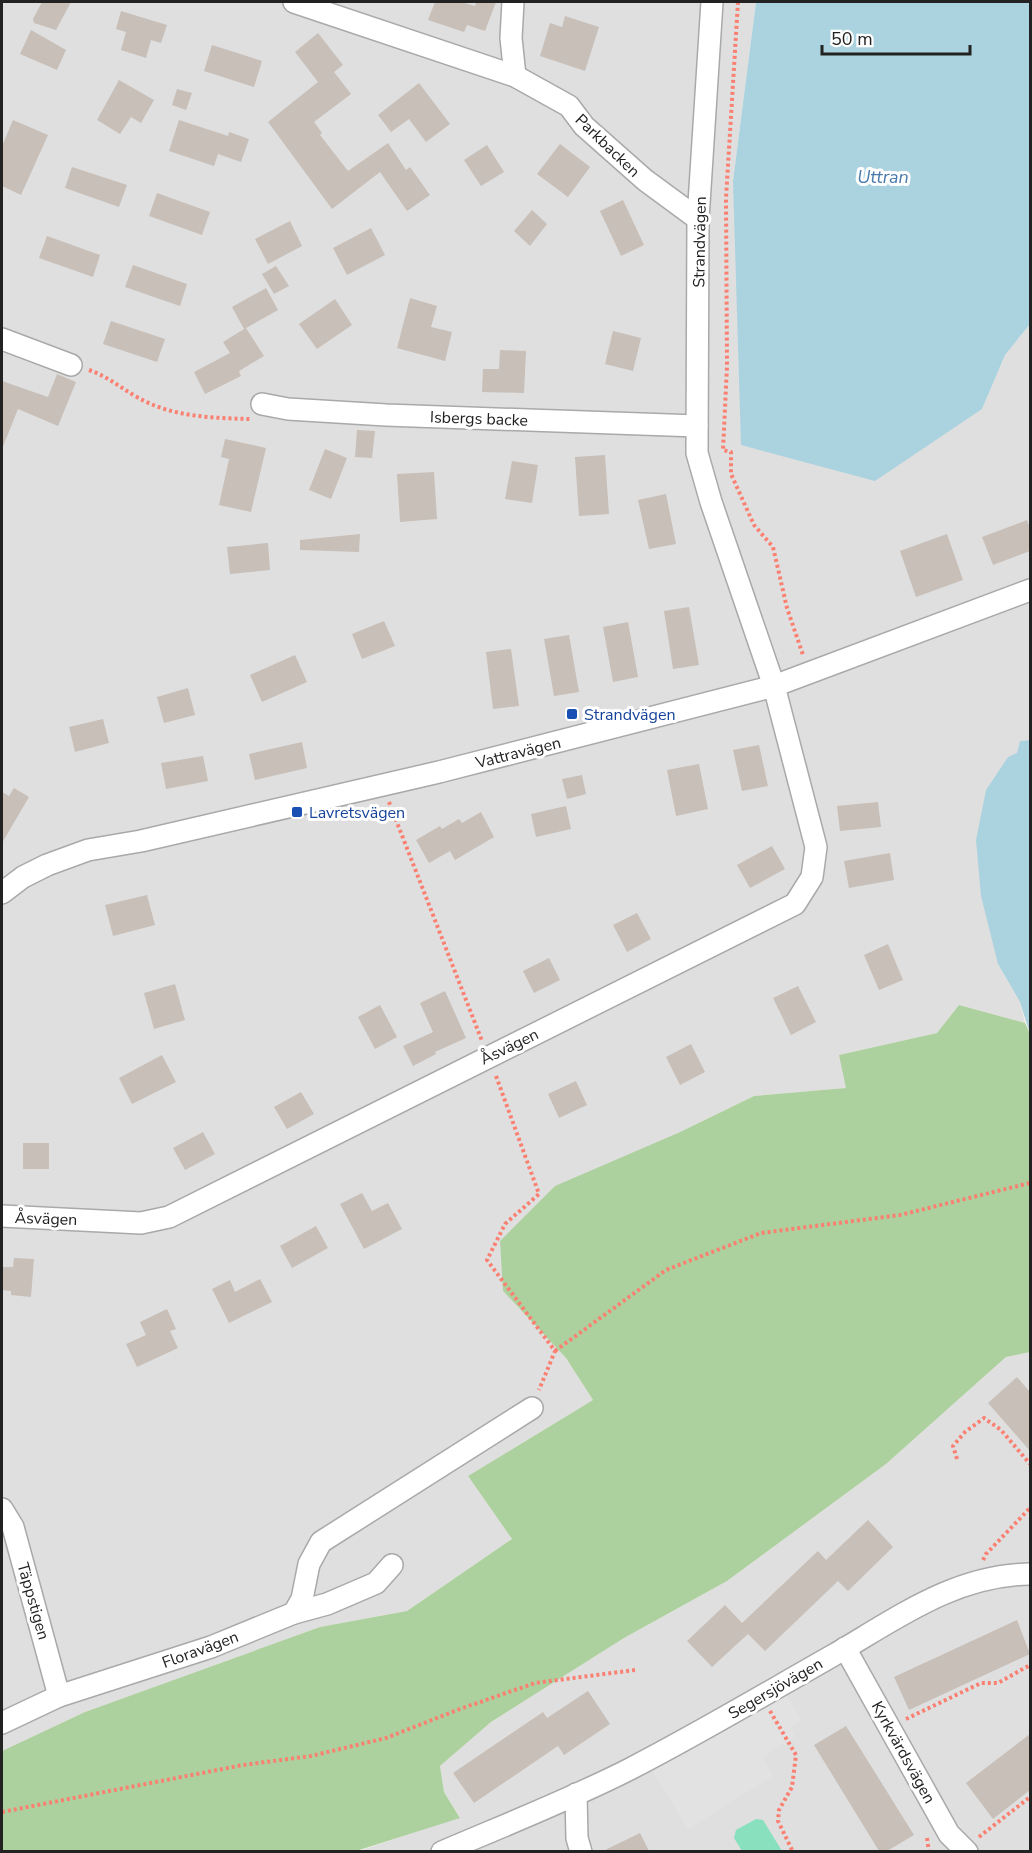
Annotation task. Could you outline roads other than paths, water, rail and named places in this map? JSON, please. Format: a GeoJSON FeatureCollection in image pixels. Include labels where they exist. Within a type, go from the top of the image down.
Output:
{"type":"FeatureCollection","features":[{"type":"Feature","properties":{"kind":"street","name":"Parkbacken"},"geometry":{"type":"LineString","coordinates":[[298,2],[515,76],[569,106],[584,126],[645,180],[698,219]]}},
{"type":"Feature","properties":{"kind":"street"},"geometry":{"type":"LineString","coordinates":[[513,2],[511,38],[515,76]]}},
{"type":"Feature","properties":{"kind":"street","name":"Strandvägen"},"geometry":{"type":"LineString","coordinates":[[712,2],[698,219],[697,453],[711,502],[774,686]]}},
{"type":"Feature","properties":{"kind":"street"},"geometry":{"type":"LineString","coordinates":[[2,339],[71,364]]}},
{"type":"Feature","properties":{"kind":"street","name":"Isbergs backe"},"geometry":{"type":"LineString","coordinates":[[262,404],[288,409],[386,415],[697,426]]}},
{"type":"Feature","properties":{"kind":"street","name":"Vattravägen"},"geometry":{"type":"LineString","coordinates":[[2,893],[22,877],[88,850],[141,841],[381,784],[635,723],[774,686],[1030,590]]}},
{"type":"Feature","properties":{"kind":"street","name":"Åsvägen"},"geometry":{"type":"LineString","coordinates":[[2,1216],[141,1223],[169,1217],[795,904],[812,877],[816,847],[774,686]]}},
{"type":"Feature","properties":{"kind":"street"},"geometry":{"type":"LineString","coordinates":[[294,1613],[302,1599],[309,1564],[321,1542],[532,1408]]}},
{"type":"Feature","properties":{"kind":"street","name":"Täppstigen"},"geometry":{"type":"LineString","coordinates":[[2,1509],[12,1527],[59,1696]]}},
{"type":"Feature","properties":{"kind":"street","name":"Floravägen"},"geometry":{"type":"LineString","coordinates":[[2,1723],[59,1696],[211,1647],[294,1613],[327,1604],[376,1583],[392,1565]]}},
{"type":"Feature","properties":{"kind":"street","name":"Segersjövägen"},"geometry":{"type":"LineString","coordinates":[[442,1851],[576,1794],[705,1728],[845,1648],[880,1625],[956,1587],[984,1578],[1030,1574]]}},
{"type":"Feature","properties":{"kind":"street","name":"Kyrkvärdsvägen"},"geometry":{"type":"LineString","coordinates":[[845,1648],[950,1834],[965,1850]]}},
{"type":"Feature","properties":{"kind":"street"},"geometry":{"type":"LineString","coordinates":[[576,1794],[577,1838],[581,1851]]}},
{"type":"Feature","properties":{"kind":"water","name":"Uttran"},"geometry":{"type":"Polygon","coordinates":[[[756,2],[1030,2],[1030,324],[1005,355],[982,409],[875,481],[741,445],[733,181],[756,2]]]}},
{"type":"Feature","properties":{"kind":"water"},"geometry":{"type":"Polygon","coordinates":[[[1030,740],[1030,1034],[1020,1002],[998,964],[981,896],[976,840],[986,790],[1008,757],[1017,753],[1020,741],[1030,740]]]}},
{"type":"Feature","properties":{"kind":"place","name":"Strandvägen"},"geometry":{"type":"Point","coordinates":[572,714]}},
{"type":"Feature","properties":{"kind":"place","name":"Lavretsvägen"},"geometry":{"type":"Point","coordinates":[297,812]}}]}
